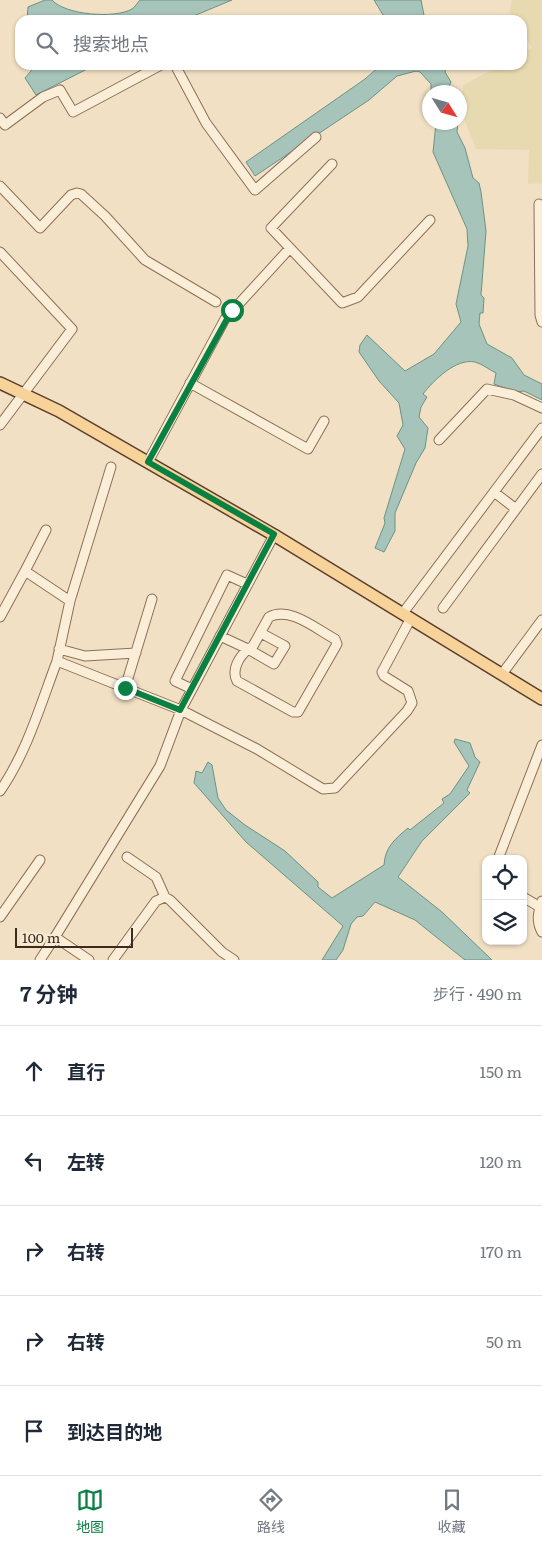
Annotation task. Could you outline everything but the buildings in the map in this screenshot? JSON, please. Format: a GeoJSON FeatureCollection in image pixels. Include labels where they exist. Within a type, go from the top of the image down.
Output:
{"type":"FeatureCollection","features":[{"type":"Feature","properties":{"kind":"main road"},"geometry":{"type":"LineString","coordinates":[[0,383],[59,411],[274,534],[542,699]]}},
{"type":"Feature","properties":{"kind":"street"},"geometry":{"type":"LineString","coordinates":[[0,118],[5,125],[43,97],[60,90],[73,112],[152,70]]}},
{"type":"Feature","properties":{"kind":"street"},"geometry":{"type":"LineString","coordinates":[[177,70],[206,123],[255,190],[316,137]]}},
{"type":"Feature","properties":{"kind":"street"},"geometry":{"type":"LineString","coordinates":[[332,164],[271,228],[342,303],[350,302],[358,297],[430,220]]}},
{"type":"Feature","properties":{"kind":"street"},"geometry":{"type":"LineString","coordinates":[[0,186],[40,228],[71,195],[77,192],[82,194],[145,260],[216,302]]}},
{"type":"Feature","properties":{"kind":"street"},"geometry":{"type":"LineString","coordinates":[[539,204],[540,315],[542,322]]}},
{"type":"Feature","properties":{"kind":"street"},"geometry":{"type":"LineString","coordinates":[[148,462],[225,319],[290,248]]}},
{"type":"Feature","properties":{"kind":"street"},"geometry":{"type":"LineString","coordinates":[[0,252],[72,329],[22,393],[0,425]]}},
{"type":"Feature","properties":{"kind":"street"},"geometry":{"type":"LineString","coordinates":[[190,383],[308,449],[324,421]]}},
{"type":"Feature","properties":{"kind":"street"},"geometry":{"type":"LineString","coordinates":[[439,440],[487,389],[514,395],[542,408]]}},
{"type":"Feature","properties":{"kind":"street"},"geometry":{"type":"LineString","coordinates":[[56,661],[180,710],[257,749],[323,789],[335,788],[407,711],[412,703],[408,691],[384,676],[382,672],[406,616],[542,428]]}},
{"type":"Feature","properties":{"kind":"street"},"geometry":{"type":"LineString","coordinates":[[0,791],[14,771],[27,741],[56,661],[70,600],[111,467]]}},
{"type":"Feature","properties":{"kind":"street"},"geometry":{"type":"LineString","coordinates":[[443,608],[542,474]]}},
{"type":"Feature","properties":{"kind":"street"},"geometry":{"type":"LineString","coordinates":[[494,492],[516,508]]}},
{"type":"Feature","properties":{"kind":"street"},"geometry":{"type":"LineString","coordinates":[[0,617],[46,530]]}},
{"type":"Feature","properties":{"kind":"street"},"geometry":{"type":"LineString","coordinates":[[40,960],[160,766],[180,710],[274,534]]}},
{"type":"Feature","properties":{"kind":"street"},"geometry":{"type":"LineString","coordinates":[[25,571],[70,600]]}},
{"type":"Feature","properties":{"kind":"street"},"geometry":{"type":"LineString","coordinates":[[192,689],[175,681],[227,575],[247,584]]}},
{"type":"Feature","properties":{"kind":"street"},"geometry":{"type":"LineString","coordinates":[[125,688],[152,599]]}},
{"type":"Feature","properties":{"kind":"street"},"geometry":{"type":"LineString","coordinates":[[283,614],[292,616],[335,639],[337,644],[298,712],[293,712],[237,681],[234,669],[248,649],[253,646],[269,617],[283,614]]}},
{"type":"Feature","properties":{"kind":"street"},"geometry":{"type":"LineString","coordinates":[[502,674],[542,620]]}},
{"type":"Feature","properties":{"kind":"street"},"geometry":{"type":"LineString","coordinates":[[220,636],[274,664],[285,646],[261,633]]}},
{"type":"Feature","properties":{"kind":"street"},"geometry":{"type":"LineString","coordinates":[[59,650],[85,656],[136,653]]}},
{"type":"Feature","properties":{"kind":"street"},"geometry":{"type":"LineString","coordinates":[[500,855],[542,746]]}},
{"type":"Feature","properties":{"kind":"street"},"geometry":{"type":"LineString","coordinates":[[127,857],[156,877],[165,898]]}},
{"type":"Feature","properties":{"kind":"street"},"geometry":{"type":"LineString","coordinates":[[0,917],[40,860]]}},
{"type":"Feature","properties":{"kind":"street"},"geometry":{"type":"LineString","coordinates":[[112,960],[156,901],[165,898],[170,900],[222,952],[234,960]]}},
{"type":"Feature","properties":{"kind":"street"},"geometry":{"type":"LineString","coordinates":[[527,899],[541,904],[538,925],[542,932]]}},
{"type":"Feature","properties":{"kind":"street"},"geometry":{"type":"LineString","coordinates":[[55,936],[89,960]]}},
{"type":"Feature","properties":{"kind":"shaded area"},"geometry":{"type":"Polygon","coordinates":[[[512,0],[542,0],[542,183],[528,184],[529,150],[476,149],[467,126],[467,85],[463,85],[492,70],[527,70],[527,51],[532,48],[527,40],[527,15],[511,15],[509,12],[512,0]]]}},
{"type":"Feature","properties":{"kind":"water"},"geometry":{"type":"Polygon","coordinates":[[[45,0],[52,0],[68,9],[103,15],[27,15],[28,7],[45,0]]]}},
{"type":"Feature","properties":{"kind":"water"},"geometry":{"type":"Polygon","coordinates":[[[140,0],[232,0],[196,15],[103,15],[132,9],[140,0]]]}},
{"type":"Feature","properties":{"kind":"water"},"geometry":{"type":"Polygon","coordinates":[[[374,0],[421,0],[424,15],[383,15],[374,0]]]}},
{"type":"Feature","properties":{"kind":"water"},"geometry":{"type":"Polygon","coordinates":[[[32,70],[85,70],[36,95],[25,78],[32,70]]]}},
{"type":"Feature","properties":{"kind":"water"},"geometry":{"type":"Polygon","coordinates":[[[375,70],[446,70],[451,82],[450,85],[431,85],[420,72],[416,71],[397,76],[369,100],[255,176],[246,162],[375,70]]]}},
{"type":"Feature","properties":{"kind":"water"},"geometry":{"type":"Polygon","coordinates":[[[435,130],[457,130],[465,148],[473,178],[479,183],[486,231],[481,295],[484,298],[483,313],[480,313],[479,324],[487,344],[512,358],[524,375],[542,384],[542,400],[524,391],[516,392],[494,384],[496,373],[475,362],[460,363],[446,371],[433,383],[423,394],[427,397],[421,407],[419,417],[428,428],[425,448],[416,463],[395,513],[395,531],[384,552],[375,548],[385,523],[384,518],[405,449],[397,436],[403,425],[399,403],[379,381],[359,352],[360,345],[367,335],[405,371],[434,354],[461,322],[456,304],[468,246],[467,229],[433,152],[435,130]]]}},
{"type":"Feature","properties":{"kind":"water"},"geometry":{"type":"Polygon","coordinates":[[[455,739],[470,743],[475,757],[480,762],[467,790],[470,793],[422,841],[398,877],[442,912],[492,960],[465,960],[415,920],[375,902],[363,916],[357,917],[351,924],[343,950],[336,960],[322,960],[343,926],[246,842],[194,783],[196,771],[202,773],[208,762],[212,765],[218,798],[226,810],[285,851],[318,882],[318,887],[332,898],[384,865],[386,853],[395,840],[408,828],[410,830],[444,803],[442,799],[450,794],[469,766],[454,742],[455,739]]]}},
{"type":"Feature","properties":{"kind":"route"},"geometry":{"type":"LineString","coordinates":[[125,688],[180,710],[274,534],[148,462],[225,319],[232,310]]}}]}
